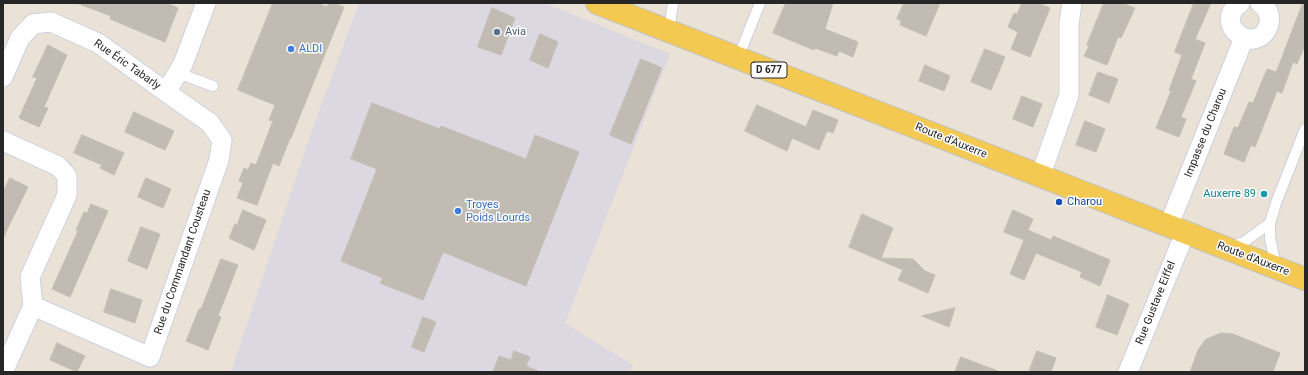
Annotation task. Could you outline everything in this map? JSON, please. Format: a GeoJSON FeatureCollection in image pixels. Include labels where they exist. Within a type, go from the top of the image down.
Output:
{"type":"FeatureCollection","features":[{"type":"Feature","properties":{"kind":"main road","name":"Route d'Auxerre"},"geometry":{"type":"LineString","coordinates":[[597,3],[951,140],[1040,177],[1305,279]]}},
{"type":"Feature","properties":{"kind":"street"},"geometry":{"type":"LineString","coordinates":[[166,92],[178,73],[206,3]]}},
{"type":"Feature","properties":{"kind":"street"},"geometry":{"type":"LineString","coordinates":[[1040,177],[1069,94],[1069,24],[1072,3]]}},
{"type":"Feature","properties":{"kind":"street"},"geometry":{"type":"LineString","coordinates":[[1240,3],[1234,8],[1230,19],[1234,31],[1244,38],[1256,39],[1266,31],[1270,19],[1266,8],[1260,3]]}},
{"type":"Feature","properties":{"kind":"street","name":"Rue Éric Tabarly"},"geometry":{"type":"LineString","coordinates":[[3,77],[20,38],[34,24],[51,22],[98,43],[166,92]]}},
{"type":"Feature","properties":{"kind":"street","name":"Impasse du Charou"},"geometry":{"type":"LineString","coordinates":[[1176,230],[1244,38]]}},
{"type":"Feature","properties":{"kind":"street","name":"Rue du Commandant Cousteau"},"geometry":{"type":"LineString","coordinates":[[33,306],[150,357],[219,160],[222,140],[210,123],[166,92]]}},
{"type":"Feature","properties":{"kind":"street"},"geometry":{"type":"LineString","coordinates":[[3,141],[58,166],[67,176],[67,196],[30,278],[33,306],[3,372]]}},
{"type":"Feature","properties":{"kind":"street","name":"Rue Gustave Eiffel"},"geometry":{"type":"LineString","coordinates":[[1128,372],[1176,230]]}},
{"type":"Feature","properties":{"kind":"lane"},"geometry":{"type":"LineString","coordinates":[[669,31],[673,3]]}},
{"type":"Feature","properties":{"kind":"lane"},"geometry":{"type":"LineString","coordinates":[[738,58],[760,3]]}},
{"type":"Feature","properties":{"kind":"lane"},"geometry":{"type":"LineString","coordinates":[[178,73],[213,86]]}},
{"type":"Feature","properties":{"kind":"lane"},"geometry":{"type":"LineString","coordinates":[[1277,268],[1270,238],[1270,223],[1276,203],[1305,129]]}},
{"type":"Feature","properties":{"kind":"lane"},"geometry":{"type":"LineString","coordinates":[[1226,249],[1244,242],[1270,223]]}},
{"type":"Feature","properties":{"kind":"shaded area"},"geometry":{"type":"Polygon","coordinates":[[[359,3],[544,3],[670,54],[565,323],[633,365],[630,372],[231,372],[310,136],[359,3]]]}},
{"type":"Feature","properties":{"kind":"building"},"geometry":{"type":"Polygon","coordinates":[[[167,3],[178,8],[165,42],[110,19],[111,16],[79,4],[167,3]]]}},
{"type":"Feature","properties":{"kind":"building","name":"ALDI"},"geometry":{"type":"Polygon","coordinates":[[[273,3],[317,3],[327,7],[329,3],[334,3],[344,7],[279,166],[273,163],[257,205],[237,198],[243,183],[239,181],[244,168],[248,170],[251,163],[256,165],[273,121],[269,120],[275,105],[238,90],[273,3]]]}},
{"type":"Feature","properties":{"kind":"building"},"geometry":{"type":"Polygon","coordinates":[[[786,3],[833,3],[825,29],[858,42],[853,57],[839,51],[837,56],[815,48],[814,50],[773,33],[786,3]]]}},
{"type":"Feature","properties":{"kind":"building"},"geometry":{"type":"Polygon","coordinates":[[[904,3],[940,3],[926,36],[900,25],[901,20],[897,19],[904,3]]]}},
{"type":"Feature","properties":{"kind":"building"},"geometry":{"type":"Polygon","coordinates":[[[1022,3],[1038,3],[1050,8],[1030,57],[1011,49],[1018,32],[1008,27],[1014,13],[1017,14],[1022,3]]]}},
{"type":"Feature","properties":{"kind":"building"},"geometry":{"type":"Polygon","coordinates":[[[1104,3],[1122,3],[1135,8],[1121,38],[1118,37],[1107,65],[1084,56],[1104,3]]]}},
{"type":"Feature","properties":{"kind":"building"},"geometry":{"type":"Polygon","coordinates":[[[1194,3],[1211,3],[1195,39],[1205,43],[1191,79],[1196,81],[1181,117],[1186,119],[1179,137],[1156,128],[1171,91],[1169,90],[1182,55],[1175,52],[1194,3]]]}},
{"type":"Feature","properties":{"kind":"building"},"geometry":{"type":"Polygon","coordinates":[[[1303,3],[1305,3],[1305,45],[1297,64],[1293,62],[1282,93],[1277,91],[1255,147],[1251,145],[1244,162],[1224,154],[1234,127],[1238,128],[1249,102],[1253,103],[1267,69],[1276,72],[1303,3]]]}},
{"type":"Feature","properties":{"kind":"building","name":"Avia"},"geometry":{"type":"Polygon","coordinates":[[[492,8],[515,18],[501,55],[478,47],[492,8]]]}},
{"type":"Feature","properties":{"kind":"building"},"geometry":{"type":"Polygon","coordinates":[[[540,34],[558,42],[548,68],[530,60],[540,34]]]}},
{"type":"Feature","properties":{"kind":"building"},"geometry":{"type":"Polygon","coordinates":[[[48,45],[67,55],[44,107],[48,108],[39,127],[19,118],[37,78],[33,77],[48,45]]]}},
{"type":"Feature","properties":{"kind":"building"},"geometry":{"type":"Polygon","coordinates":[[[985,49],[1005,57],[991,90],[971,82],[985,49]]]}},
{"type":"Feature","properties":{"kind":"building"},"geometry":{"type":"Polygon","coordinates":[[[641,59],[662,68],[631,144],[610,135],[641,59]]]}},
{"type":"Feature","properties":{"kind":"building"},"geometry":{"type":"Polygon","coordinates":[[[925,65],[950,76],[944,91],[919,81],[925,65]]]}},
{"type":"Feature","properties":{"kind":"building"},"geometry":{"type":"Polygon","coordinates":[[[1098,72],[1118,79],[1109,103],[1089,95],[1098,72]]]}},
{"type":"Feature","properties":{"kind":"building"},"geometry":{"type":"Polygon","coordinates":[[[1022,96],[1042,104],[1033,127],[1013,119],[1022,96]]]}},
{"type":"Feature","properties":{"kind":"building","name":"Troyes Poids Lourds"},"geometry":{"type":"Polygon","coordinates":[[[372,103],[440,129],[441,126],[526,159],[535,135],[579,152],[526,286],[443,252],[423,300],[380,283],[383,278],[341,261],[377,169],[351,159],[372,103]]]}},
{"type":"Feature","properties":{"kind":"building"},"geometry":{"type":"Polygon","coordinates":[[[757,105],[806,127],[813,110],[838,120],[833,133],[827,131],[819,150],[792,138],[787,151],[745,131],[757,105]]]}},
{"type":"Feature","properties":{"kind":"building"},"geometry":{"type":"Polygon","coordinates":[[[134,112],[174,131],[165,150],[125,132],[134,112]]]}},
{"type":"Feature","properties":{"kind":"building"},"geometry":{"type":"Polygon","coordinates":[[[1085,121],[1105,129],[1096,152],[1076,145],[1085,121]]]}},
{"type":"Feature","properties":{"kind":"building"},"geometry":{"type":"Polygon","coordinates":[[[82,135],[124,153],[114,175],[100,168],[102,165],[74,153],[82,135]]]}},
{"type":"Feature","properties":{"kind":"building"},"geometry":{"type":"Polygon","coordinates":[[[10,178],[28,187],[3,238],[3,192],[10,178]]]}},
{"type":"Feature","properties":{"kind":"building"},"geometry":{"type":"Polygon","coordinates":[[[146,178],[171,189],[163,208],[138,197],[146,178]]]}},
{"type":"Feature","properties":{"kind":"building"},"geometry":{"type":"Polygon","coordinates":[[[91,204],[108,211],[70,297],[52,289],[78,231],[76,230],[84,212],[87,213],[91,204]]]}},
{"type":"Feature","properties":{"kind":"building"},"geometry":{"type":"Polygon","coordinates":[[[243,210],[266,220],[254,250],[229,238],[235,224],[237,225],[243,210]]]}},
{"type":"Feature","properties":{"kind":"building"},"geometry":{"type":"Polygon","coordinates":[[[1013,210],[1033,219],[1028,230],[1051,240],[1053,236],[1110,260],[1100,286],[1080,277],[1082,272],[1036,253],[1024,280],[1010,274],[1024,240],[1004,232],[1013,210]]]}},
{"type":"Feature","properties":{"kind":"building"},"geometry":{"type":"Polygon","coordinates":[[[862,214],[893,228],[881,258],[913,259],[925,271],[935,275],[928,293],[898,280],[903,270],[849,247],[862,214]]]}},
{"type":"Feature","properties":{"kind":"building"},"geometry":{"type":"Polygon","coordinates":[[[141,227],[160,234],[147,269],[128,261],[141,227]]]}},
{"type":"Feature","properties":{"kind":"building"},"geometry":{"type":"Polygon","coordinates":[[[221,259],[238,265],[218,316],[221,317],[208,350],[186,341],[199,309],[201,309],[221,259]]]}},
{"type":"Feature","properties":{"kind":"building"},"geometry":{"type":"Polygon","coordinates":[[[111,289],[142,300],[135,323],[104,312],[111,289]]]}},
{"type":"Feature","properties":{"kind":"building"},"geometry":{"type":"Polygon","coordinates":[[[1108,295],[1129,304],[1117,335],[1096,327],[1108,295]]]}},
{"type":"Feature","properties":{"kind":"building"},"geometry":{"type":"Polygon","coordinates":[[[955,308],[949,327],[922,316],[955,308]]]}},
{"type":"Feature","properties":{"kind":"building"},"geometry":{"type":"Polygon","coordinates":[[[423,317],[436,322],[424,352],[412,347],[423,317]]]}},
{"type":"Feature","properties":{"kind":"building"},"geometry":{"type":"Polygon","coordinates":[[[1221,333],[1233,334],[1280,353],[1273,372],[1190,372],[1198,350],[1205,340],[1221,333]]]}},
{"type":"Feature","properties":{"kind":"building"},"geometry":{"type":"Polygon","coordinates":[[[57,343],[85,356],[77,372],[50,360],[57,343]]]}},
{"type":"Feature","properties":{"kind":"building"},"geometry":{"type":"Polygon","coordinates":[[[514,351],[530,357],[526,366],[538,372],[493,372],[499,356],[511,360],[514,351]]]}},
{"type":"Feature","properties":{"kind":"building"},"geometry":{"type":"Polygon","coordinates":[[[1037,351],[1056,358],[1051,372],[1029,372],[1037,351]]]}},
{"type":"Feature","properties":{"kind":"building"},"geometry":{"type":"Polygon","coordinates":[[[961,357],[998,371],[955,372],[961,357]]]}},
{"type":"Feature","properties":{"kind":"place","name":"Avia"},"geometry":{"type":"Point","coordinates":[497,32]}},
{"type":"Feature","properties":{"kind":"place","name":"ALDI"},"geometry":{"type":"Point","coordinates":[291,49]}},
{"type":"Feature","properties":{"kind":"place","name":"Auxerre 89"},"geometry":{"type":"Point","coordinates":[1264,194]}},
{"type":"Feature","properties":{"kind":"place","name":"Charou"},"geometry":{"type":"Point","coordinates":[1059,202]}},
{"type":"Feature","properties":{"kind":"place","name":"Troyes Poids Lourds"},"geometry":{"type":"Point","coordinates":[458,211]}}]}
